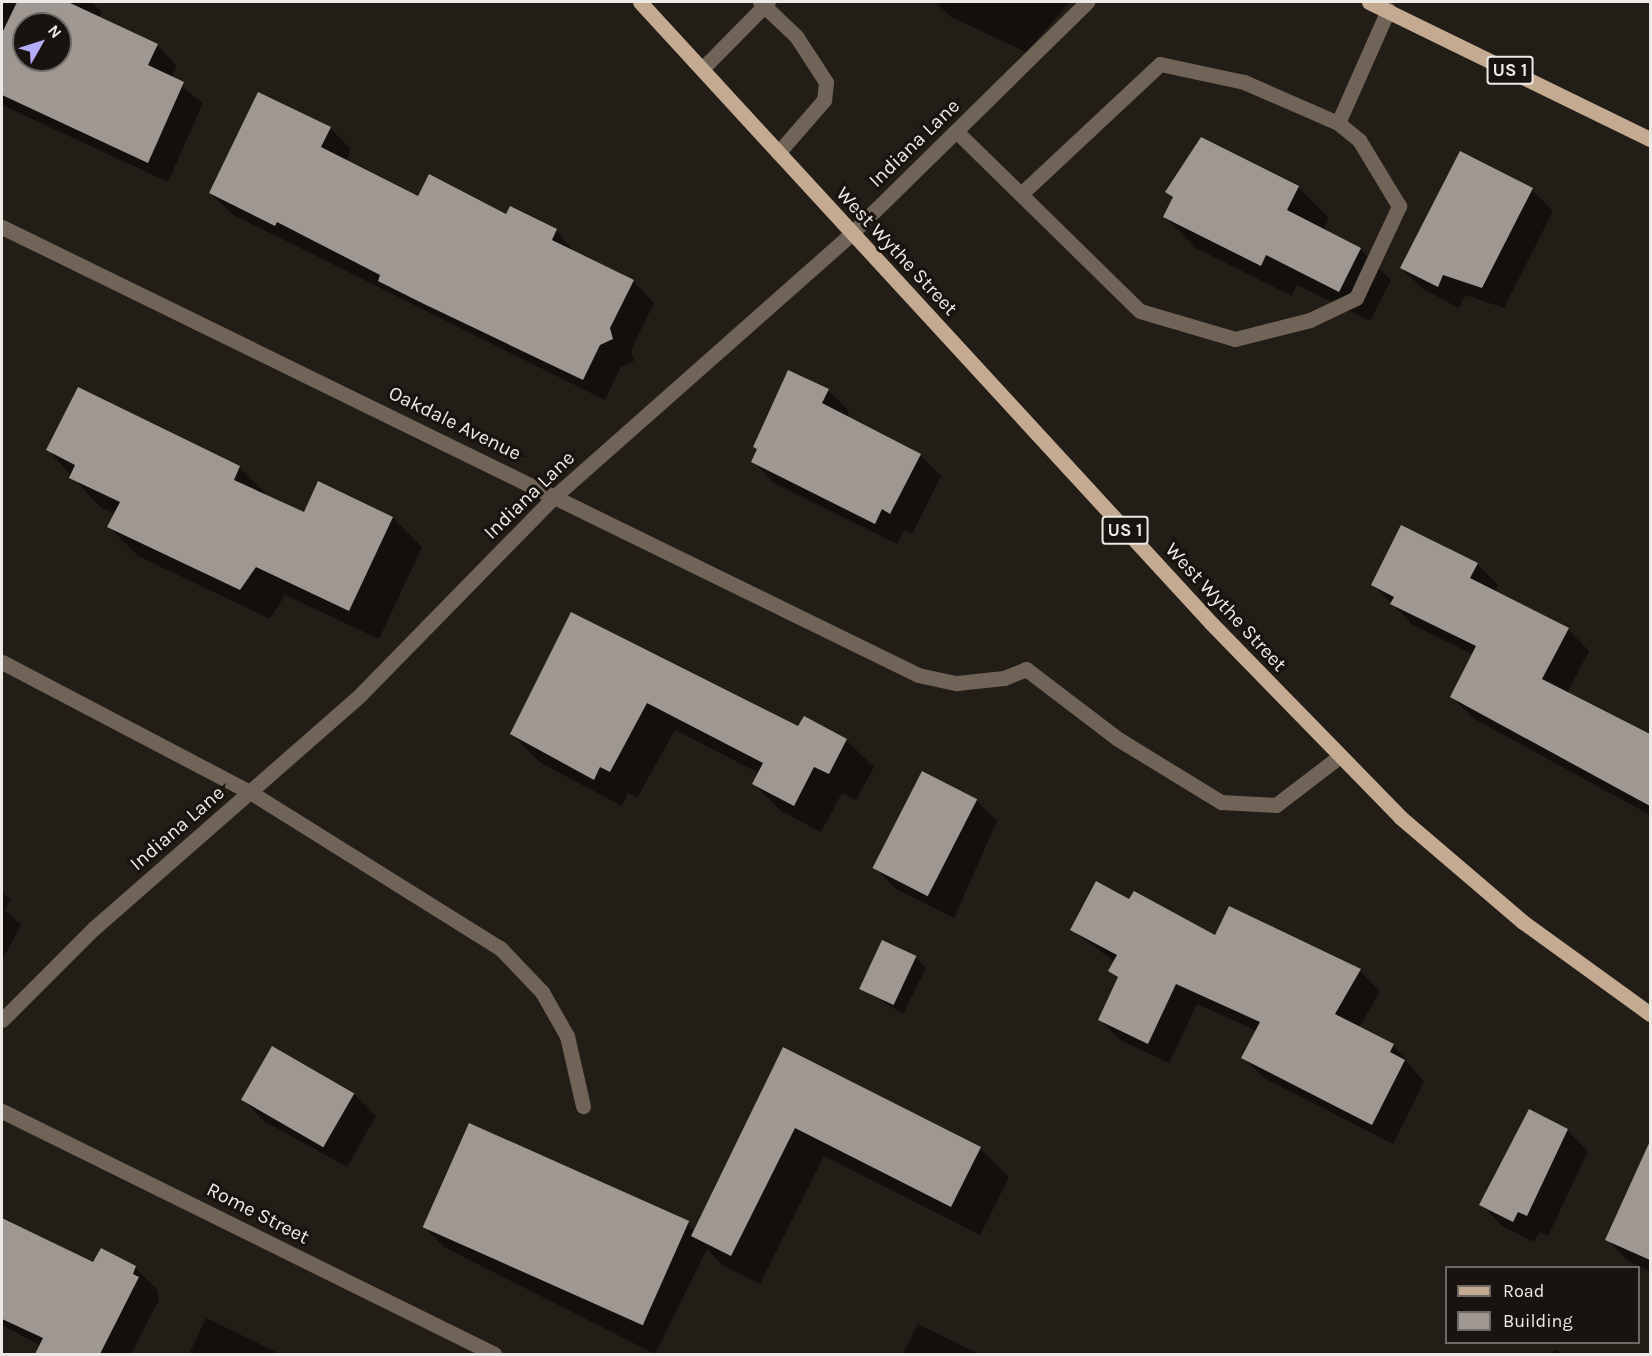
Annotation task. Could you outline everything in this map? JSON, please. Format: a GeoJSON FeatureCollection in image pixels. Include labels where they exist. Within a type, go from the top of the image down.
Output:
{"type":"FeatureCollection","features":[{"type":"Feature","properties":{"kind":"main road","name":"West Wythe Street"},"geometry":{"type":"LineString","coordinates":[[640,2],[852,233],[1340,756],[1400,817],[1523,922],[1650,1014]]}},
{"type":"Feature","properties":{"kind":"main road","name":"US 1"},"geometry":{"type":"LineString","coordinates":[[1370,2],[1650,139]]}},
{"type":"Feature","properties":{"kind":"street","name":"Indiana Lane"},"geometry":{"type":"LineString","coordinates":[[2,1020],[93,929],[360,695],[555,496],[852,233],[1087,2]]}},
{"type":"Feature","properties":{"kind":"street"},"geometry":{"type":"LineString","coordinates":[[702,69],[764,3],[796,36],[826,82],[824,100],[778,153]]}},
{"type":"Feature","properties":{"kind":"street"},"geometry":{"type":"LineString","coordinates":[[1338,123],[1388,10]]}},
{"type":"Feature","properties":{"kind":"street"},"geometry":{"type":"LineString","coordinates":[[956,131],[1140,311],[1235,339],[1310,320],[1356,298],[1399,206],[1359,140],[1338,123],[1244,82],[1160,64],[1021,194]]}},
{"type":"Feature","properties":{"kind":"street","name":"Oakdale Avenue"},"geometry":{"type":"LineString","coordinates":[[2,227],[918,675],[957,683],[1004,678],[1026,669],[1118,739],[1221,802],[1276,805],[1340,756]]}},
{"type":"Feature","properties":{"kind":"street"},"geometry":{"type":"LineString","coordinates":[[2,662],[250,792],[500,948],[542,992],[567,1036],[583,1106]]}},
{"type":"Feature","properties":{"kind":"street","name":"Rome Street"},"geometry":{"type":"LineString","coordinates":[[2,1112],[494,1354]]}},
{"type":"Feature","properties":{"kind":"building"},"geometry":{"type":"Polygon","coordinates":[[[17,2],[68,2],[158,44],[148,65],[184,82],[148,163],[2,95],[2,33],[12,12],[12,72],[72,72],[72,12],[12,12],[17,2]]]}},
{"type":"Feature","properties":{"kind":"building"},"geometry":{"type":"Polygon","coordinates":[[[258,92],[331,127],[321,147],[418,196],[429,174],[506,214],[510,206],[557,229],[552,240],[634,280],[610,328],[613,339],[600,345],[583,380],[378,281],[380,275],[277,222],[275,226],[209,193],[258,92]]]}},
{"type":"Feature","properties":{"kind":"building"},"geometry":{"type":"Polygon","coordinates":[[[1201,137],[1299,186],[1287,210],[1361,248],[1339,292],[1266,255],[1261,266],[1163,217],[1173,197],[1165,192],[1201,137]]]}},
{"type":"Feature","properties":{"kind":"building"},"geometry":{"type":"Polygon","coordinates":[[[1460,151],[1533,188],[1482,288],[1443,275],[1438,287],[1400,268],[1460,151]]]}},
{"type":"Feature","properties":{"kind":"building"},"geometry":{"type":"Polygon","coordinates":[[[788,370],[829,389],[822,403],[921,454],[890,514],[882,509],[875,524],[751,462],[757,449],[753,447],[788,370]]]}},
{"type":"Feature","properties":{"kind":"building"},"geometry":{"type":"Polygon","coordinates":[[[78,387],[240,466],[234,480],[304,512],[318,481],[393,517],[349,611],[256,567],[240,590],[107,527],[120,502],[69,478],[75,465],[46,450],[78,387]]]}},
{"type":"Feature","properties":{"kind":"building"},"geometry":{"type":"Polygon","coordinates":[[[1401,525],[1478,563],[1470,578],[1569,628],[1542,679],[1650,734],[1650,806],[1450,697],[1476,646],[1390,604],[1394,597],[1371,585],[1401,525]]]}},
{"type":"Feature","properties":{"kind":"building"},"geometry":{"type":"Polygon","coordinates":[[[571,612],[798,726],[804,716],[847,739],[829,774],[814,767],[794,806],[752,784],[763,763],[647,703],[610,772],[600,767],[594,780],[510,734],[571,612]]]}},
{"type":"Feature","properties":{"kind":"building"},"geometry":{"type":"Polygon","coordinates":[[[922,771],[977,799],[928,896],[873,868],[922,771]]]}},
{"type":"Feature","properties":{"kind":"building"},"geometry":{"type":"Polygon","coordinates":[[[1096,881],[1129,899],[1134,891],[1215,935],[1229,906],[1361,969],[1335,1014],[1394,1044],[1390,1052],[1405,1060],[1372,1125],[1241,1058],[1260,1022],[1176,984],[1148,1044],[1098,1020],[1118,977],[1108,971],[1117,955],[1070,930],[1096,881]]]}},
{"type":"Feature","properties":{"kind":"building"},"geometry":{"type":"Polygon","coordinates":[[[882,940],[916,956],[894,1005],[859,989],[882,940]]]}},
{"type":"Feature","properties":{"kind":"building"},"geometry":{"type":"Polygon","coordinates":[[[272,1046],[354,1094],[323,1147],[241,1100],[272,1046]]]}},
{"type":"Feature","properties":{"kind":"building"},"geometry":{"type":"Polygon","coordinates":[[[783,1047],[981,1147],[951,1207],[795,1128],[731,1256],[691,1236],[783,1047]]]}},
{"type":"Feature","properties":{"kind":"building"},"geometry":{"type":"Polygon","coordinates":[[[1529,1109],[1568,1129],[1527,1216],[1518,1212],[1513,1222],[1479,1205],[1529,1109]]]}},
{"type":"Feature","properties":{"kind":"building"},"geometry":{"type":"Polygon","coordinates":[[[469,1123],[689,1221],[643,1325],[423,1227],[469,1123]]]}},
{"type":"Feature","properties":{"kind":"building"},"geometry":{"type":"Polygon","coordinates":[[[1650,1141],[1650,1260],[1605,1240],[1650,1141]]]}},
{"type":"Feature","properties":{"kind":"building"},"geometry":{"type":"Polygon","coordinates":[[[2,1218],[93,1262],[101,1248],[136,1266],[133,1274],[139,1277],[100,1354],[35,1354],[43,1338],[2,1319],[2,1218]]]}}]}
